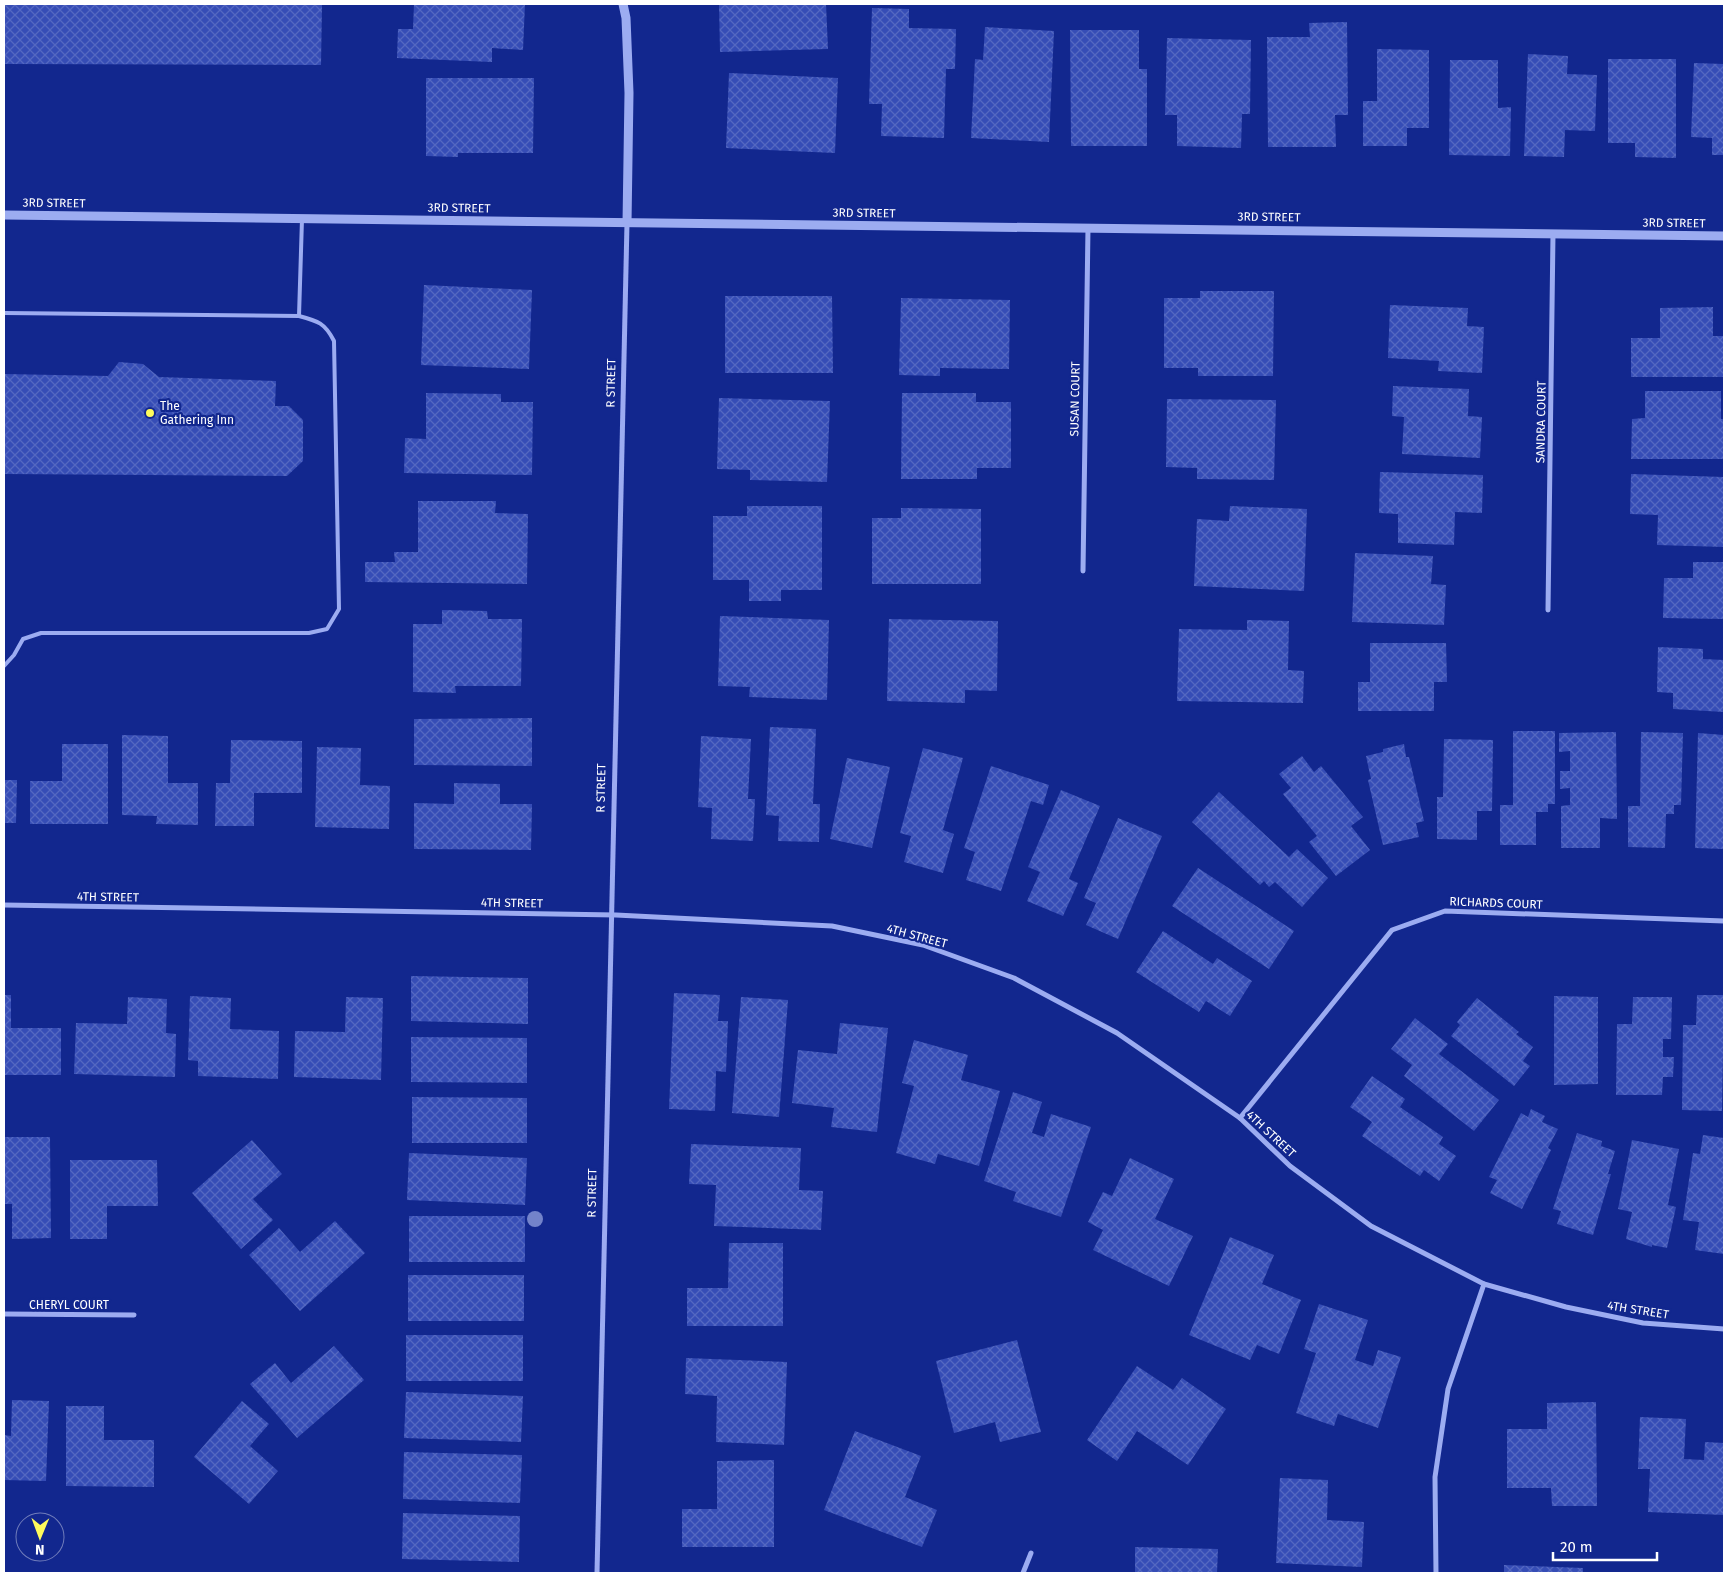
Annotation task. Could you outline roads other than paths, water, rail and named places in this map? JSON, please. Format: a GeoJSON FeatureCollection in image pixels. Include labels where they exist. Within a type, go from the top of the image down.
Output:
{"type":"FeatureCollection","features":[{"type":"Feature","properties":{"kind":"street","name":"R STREET"},"geometry":{"type":"LineString","coordinates":[[597,1573],[610,915],[627,223],[629,93],[626,18],[623,4]]}},
{"type":"Feature","properties":{"kind":"street","name":"3RD STREET"},"geometry":{"type":"LineString","coordinates":[[4,215],[1724,236]]}},
{"type":"Feature","properties":{"kind":"street","name":"SUSAN COURT"},"geometry":{"type":"LineString","coordinates":[[1083,571],[1088,228]]}},
{"type":"Feature","properties":{"kind":"street","name":"SANDRA COURT"},"geometry":{"type":"LineString","coordinates":[[1548,610],[1553,234]]}},
{"type":"Feature","properties":{"kind":"street","name":"4TH STREET"},"geometry":{"type":"LineString","coordinates":[[4,905],[610,915],[832,926],[923,945],[1014,978],[1117,1033],[1240,1118],[1290,1166],[1371,1226],[1484,1284],[1643,1324],[1724,1329]]}},
{"type":"Feature","properties":{"kind":"street","name":"RICHARDS COURT"},"geometry":{"type":"LineString","coordinates":[[1240,1118],[1392,930],[1445,911],[1724,921]]}},
{"type":"Feature","properties":{"kind":"street"},"geometry":{"type":"LineString","coordinates":[[1436,1573],[1436,1477],[1448,1389],[1484,1284]]}},
{"type":"Feature","properties":{"kind":"street","name":"CHERYL COURT"},"geometry":{"type":"LineString","coordinates":[[4,1314],[134,1315]]}},
{"type":"Feature","properties":{"kind":"street"},"geometry":{"type":"LineString","coordinates":[[1023,1573],[1031,1553]]}},
{"type":"Feature","properties":{"kind":"lane"},"geometry":{"type":"LineString","coordinates":[[299,316],[302,218]]}},
{"type":"Feature","properties":{"kind":"lane"},"geometry":{"type":"LineString","coordinates":[[4,313],[299,316],[317,321],[329,330],[334,341],[339,609],[327,628],[308,633],[40,633],[23,639],[14,655],[4,666]]}},
{"type":"Feature","properties":{"kind":"place","name":"The Gathering Inn"},"geometry":{"type":"Point","coordinates":[150,413]}}]}
